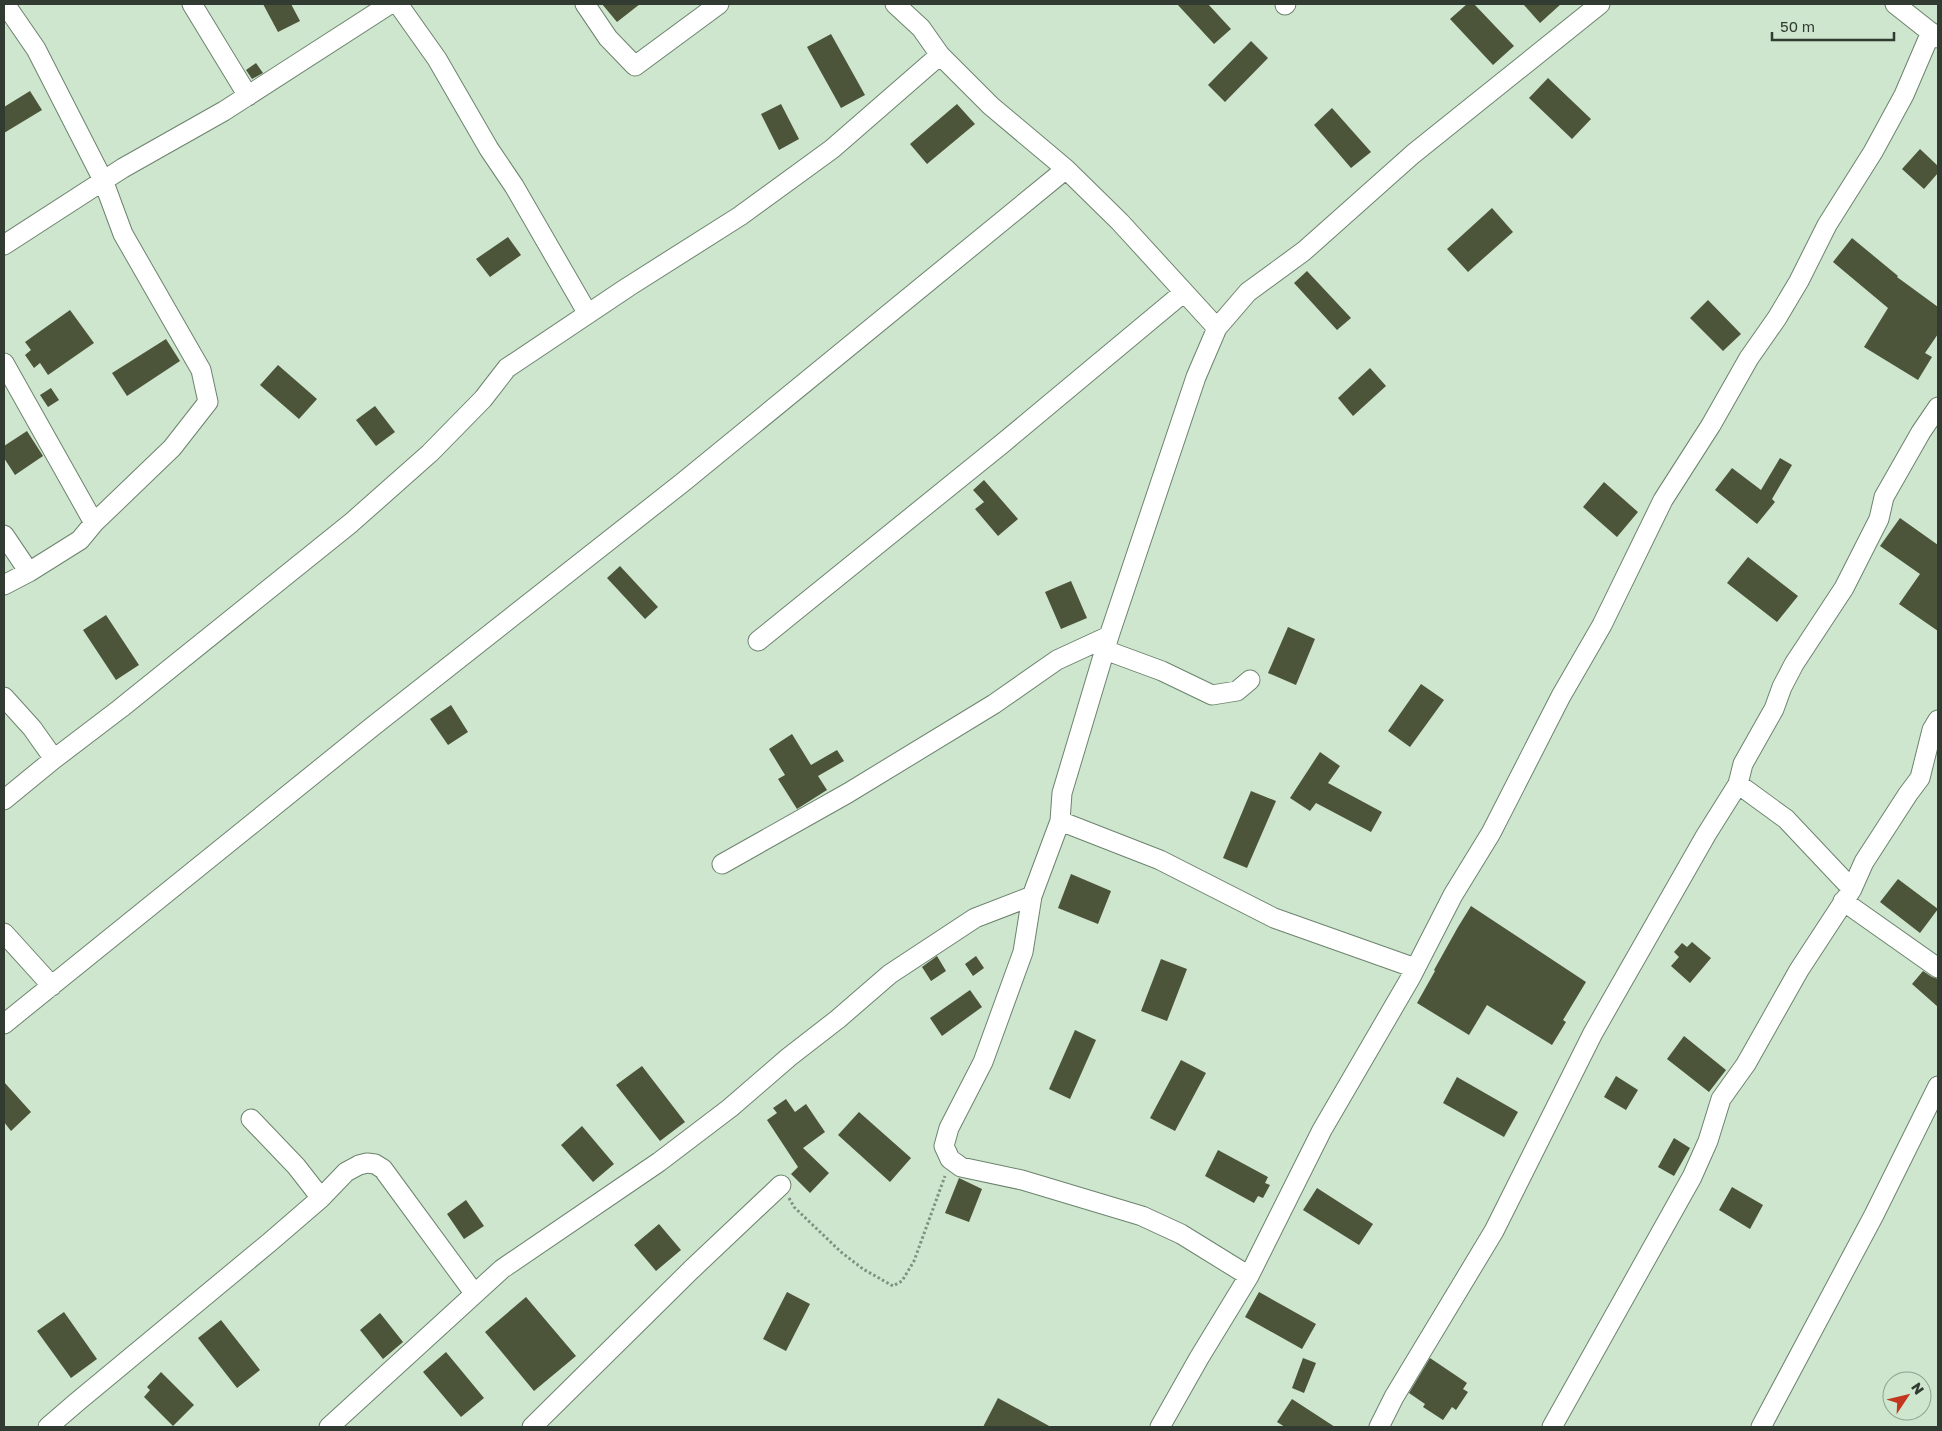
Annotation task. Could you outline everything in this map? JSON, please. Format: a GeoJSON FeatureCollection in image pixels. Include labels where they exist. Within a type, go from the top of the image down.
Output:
{"type":"FeatureCollection","features":[{"type":"Feature","properties":{"kind":"street"},"geometry":{"type":"LineString","coordinates":[[4,585],[29,572],[80,540],[94,523],[172,448],[208,402],[202,370],[123,234],[103,180],[36,49],[5,4]]}},
{"type":"Feature","properties":{"kind":"street"},"geometry":{"type":"LineString","coordinates":[[192,4],[248,96]]}},
{"type":"Feature","properties":{"kind":"street"},"geometry":{"type":"LineString","coordinates":[[4,245],[103,180],[248,96],[390,4]]}},
{"type":"Feature","properties":{"kind":"street"},"geometry":{"type":"LineString","coordinates":[[398,4],[437,59],[489,149],[514,186],[588,314]]}},
{"type":"Feature","properties":{"kind":"street"},"geometry":{"type":"LineString","coordinates":[[585,4],[608,38],[636,66],[720,4]]}},
{"type":"Feature","properties":{"kind":"street"},"geometry":{"type":"LineString","coordinates":[[895,4],[921,28],[940,55],[991,106],[1066,169],[1120,222],[1217,328]]}},
{"type":"Feature","properties":{"kind":"street"},"geometry":{"type":"LineString","coordinates":[[1249,1276],[1181,1234],[1142,1216],[1022,1180],[961,1166],[950,1159],[944,1146],[949,1128],[983,1062],[1023,952],[1032,896],[1060,821],[1062,793],[1107,643],[1196,376],[1217,328],[1248,292],[1304,251],[1413,154],[1600,4]]}},
{"type":"Feature","properties":{"kind":"street"},"geometry":{"type":"LineString","coordinates":[[1160,1427],[1249,1276],[1322,1130],[1415,968],[1452,895],[1491,833],[1561,696],[1602,625],[1663,500],[1799,281],[1827,225],[1873,152],[1935,35],[1895,4]]}},
{"type":"Feature","properties":{"kind":"street"},"geometry":{"type":"LineString","coordinates":[[4,800],[358,516],[430,453],[483,399],[507,368],[740,216],[825,155],[940,55]]}},
{"type":"Feature","properties":{"kind":"street"},"geometry":{"type":"LineString","coordinates":[[4,1024],[372,727],[682,483],[1066,169]]}},
{"type":"Feature","properties":{"kind":"street"},"geometry":{"type":"LineString","coordinates":[[758,642],[1184,293]]}},
{"type":"Feature","properties":{"kind":"street"},"geometry":{"type":"LineString","coordinates":[[4,364],[94,523]]}},
{"type":"Feature","properties":{"kind":"street"},"geometry":{"type":"LineString","coordinates":[[1379,1427],[1394,1397],[1494,1231],[1557,1102],[1602,1016],[1706,834],[1738,784],[1743,764],[1774,708],[1794,664],[1844,588],[1879,519],[1884,496],[1921,432],[1938,407]]}},
{"type":"Feature","properties":{"kind":"street"},"geometry":{"type":"LineString","coordinates":[[4,535],[29,572]]}},
{"type":"Feature","properties":{"kind":"street"},"geometry":{"type":"LineString","coordinates":[[722,864],[848,793],[994,704],[1057,660],[1107,643],[1212,695],[1237,691],[1250,680]]}},
{"type":"Feature","properties":{"kind":"street"},"geometry":{"type":"LineString","coordinates":[[4,697],[32,728],[54,759]]}},
{"type":"Feature","properties":{"kind":"street"},"geometry":{"type":"LineString","coordinates":[[1552,1427],[1692,1177],[1708,1141],[1721,1099],[1746,1064],[1799,970],[1847,895],[1864,862],[1920,778],[1932,730],[1938,720]]}},
{"type":"Feature","properties":{"kind":"street"},"geometry":{"type":"LineString","coordinates":[[1738,784],[1786,819],[1847,895],[1938,968]]}},
{"type":"Feature","properties":{"kind":"street"},"geometry":{"type":"LineString","coordinates":[[1060,821],[1160,860],[1274,918],[1415,968]]}},
{"type":"Feature","properties":{"kind":"street"},"geometry":{"type":"LineString","coordinates":[[330,1427],[502,1269],[659,1162],[706,1126],[890,974],[975,918],[1032,896]]}},
{"type":"Feature","properties":{"kind":"street"},"geometry":{"type":"LineString","coordinates":[[4,933],[52,986]]}},
{"type":"Feature","properties":{"kind":"street"},"geometry":{"type":"LineString","coordinates":[[1761,1427],[1874,1215],[1938,1086]]}},
{"type":"Feature","properties":{"kind":"street"},"geometry":{"type":"LineString","coordinates":[[251,1119],[296,1166],[321,1198]]}},
{"type":"Feature","properties":{"kind":"street"},"geometry":{"type":"LineString","coordinates":[[48,1427],[321,1198],[346,1172],[359,1165],[375,1164],[382,1169],[474,1293]]}},
{"type":"Feature","properties":{"kind":"street"},"geometry":{"type":"LineString","coordinates":[[532,1427],[690,1270],[781,1185]]}},
{"type":"Feature","properties":{"kind":"path"},"geometry":{"type":"LineString","coordinates":[[781,1185],[794,1207],[841,1252],[863,1269],[893,1286],[902,1281],[914,1260],[950,1159]]}},
{"type":"Feature","properties":{"kind":"building"},"geometry":{"type":"Polygon","coordinates":[[[263,4],[291,4],[300,21],[278,32],[263,4]]]}},
{"type":"Feature","properties":{"kind":"building"},"geometry":{"type":"Polygon","coordinates":[[[602,4],[640,4],[617,22],[602,4]]]}},
{"type":"Feature","properties":{"kind":"building"},"geometry":{"type":"Polygon","coordinates":[[[1177,4],[1208,4],[1231,29],[1214,44],[1177,4]]]}},
{"type":"Feature","properties":{"kind":"building"},"geometry":{"type":"Polygon","coordinates":[[[1467,4],[1474,4],[1514,46],[1493,65],[1450,19],[1467,4]]]}},
{"type":"Feature","properties":{"kind":"building"},"geometry":{"type":"Polygon","coordinates":[[[1523,4],[1561,4],[1540,23],[1523,4]]]}},
{"type":"Feature","properties":{"kind":"building"},"geometry":{"type":"Polygon","coordinates":[[[831,34],[865,95],[841,108],[807,47],[831,34]]]}},
{"type":"Feature","properties":{"kind":"building"},"geometry":{"type":"Polygon","coordinates":[[[1251,41],[1268,58],[1225,102],[1208,85],[1251,41]]]}},
{"type":"Feature","properties":{"kind":"building"},"geometry":{"type":"Polygon","coordinates":[[[256,63],[263,73],[252,79],[246,70],[256,63]]]}},
{"type":"Feature","properties":{"kind":"building"},"geometry":{"type":"Polygon","coordinates":[[[1548,78],[1591,119],[1572,139],[1529,98],[1548,78]]]}},
{"type":"Feature","properties":{"kind":"building"},"geometry":{"type":"Polygon","coordinates":[[[30,91],[42,110],[4,133],[4,107],[30,91]]]}},
{"type":"Feature","properties":{"kind":"building"},"geometry":{"type":"Polygon","coordinates":[[[781,104],[799,139],[779,150],[761,114],[781,104]]]}},
{"type":"Feature","properties":{"kind":"building"},"geometry":{"type":"Polygon","coordinates":[[[957,104],[975,124],[927,164],[910,144],[957,104]]]}},
{"type":"Feature","properties":{"kind":"building"},"geometry":{"type":"Polygon","coordinates":[[[1332,108],[1371,152],[1351,168],[1314,125],[1332,108]]]}},
{"type":"Feature","properties":{"kind":"building"},"geometry":{"type":"Polygon","coordinates":[[[1920,149],[1938,166],[1938,173],[1924,189],[1902,169],[1920,149]]]}},
{"type":"Feature","properties":{"kind":"building"},"geometry":{"type":"Polygon","coordinates":[[[1492,208],[1513,232],[1468,272],[1447,249],[1492,208]]]}},
{"type":"Feature","properties":{"kind":"building"},"geometry":{"type":"Polygon","coordinates":[[[508,237],[521,255],[490,277],[476,259],[508,237]]]}},
{"type":"Feature","properties":{"kind":"building"},"geometry":{"type":"Polygon","coordinates":[[[1852,238],[1897,277],[1938,307],[1938,334],[1925,353],[1932,357],[1918,380],[1864,347],[1888,308],[1833,262],[1852,238]]]}},
{"type":"Feature","properties":{"kind":"building"},"geometry":{"type":"Polygon","coordinates":[[[1307,271],[1351,318],[1337,330],[1294,283],[1307,271]]]}},
{"type":"Feature","properties":{"kind":"building"},"geometry":{"type":"Polygon","coordinates":[[[1708,300],[1741,334],[1723,351],[1690,318],[1708,300]]]}},
{"type":"Feature","properties":{"kind":"building"},"geometry":{"type":"Polygon","coordinates":[[[70,310],[94,343],[48,375],[40,363],[34,368],[25,355],[31,350],[25,342],[70,310]]]}},
{"type":"Feature","properties":{"kind":"building"},"geometry":{"type":"Polygon","coordinates":[[[166,339],[180,361],[127,396],[112,373],[166,339]]]}},
{"type":"Feature","properties":{"kind":"building"},"geometry":{"type":"Polygon","coordinates":[[[278,365],[317,399],[299,419],[260,385],[278,365]]]}},
{"type":"Feature","properties":{"kind":"building"},"geometry":{"type":"Polygon","coordinates":[[[1370,368],[1386,386],[1353,416],[1338,398],[1370,368]]]}},
{"type":"Feature","properties":{"kind":"building"},"geometry":{"type":"Polygon","coordinates":[[[51,388],[59,400],[48,407],[40,395],[51,388]]]}},
{"type":"Feature","properties":{"kind":"building"},"geometry":{"type":"Polygon","coordinates":[[[375,406],[395,432],[376,446],[356,420],[375,406]]]}},
{"type":"Feature","properties":{"kind":"building"},"geometry":{"type":"Polygon","coordinates":[[[27,431],[43,456],[15,475],[4,458],[4,446],[27,431]]]}},
{"type":"Feature","properties":{"kind":"building"},"geometry":{"type":"Polygon","coordinates":[[[1780,458],[1792,465],[1772,499],[1775,502],[1757,524],[1715,490],[1732,468],[1761,490],[1780,458]]]}},
{"type":"Feature","properties":{"kind":"building"},"geometry":{"type":"Polygon","coordinates":[[[984,480],[1018,519],[998,536],[975,509],[984,502],[973,490],[984,480]]]}},
{"type":"Feature","properties":{"kind":"building"},"geometry":{"type":"Polygon","coordinates":[[[1604,482],[1638,512],[1617,537],[1583,507],[1604,482]]]}},
{"type":"Feature","properties":{"kind":"building"},"geometry":{"type":"Polygon","coordinates":[[[1900,518],[1938,545],[1938,631],[1899,604],[1920,574],[1880,546],[1900,518]]]}},
{"type":"Feature","properties":{"kind":"building"},"geometry":{"type":"Polygon","coordinates":[[[1748,557],[1798,596],[1777,622],[1727,583],[1748,557]]]}},
{"type":"Feature","properties":{"kind":"building"},"geometry":{"type":"Polygon","coordinates":[[[620,566],[658,607],[645,619],[607,578],[620,566]]]}},
{"type":"Feature","properties":{"kind":"building"},"geometry":{"type":"Polygon","coordinates":[[[1071,581],[1087,618],[1061,629],[1045,592],[1071,581]]]}},
{"type":"Feature","properties":{"kind":"building"},"geometry":{"type":"Polygon","coordinates":[[[106,615],[139,665],[116,680],[83,630],[106,615]]]}},
{"type":"Feature","properties":{"kind":"building"},"geometry":{"type":"Polygon","coordinates":[[[1288,627],[1315,639],[1296,685],[1268,673],[1288,627]]]}},
{"type":"Feature","properties":{"kind":"building"},"geometry":{"type":"Polygon","coordinates":[[[1421,684],[1444,700],[1410,747],[1388,731],[1421,684]]]}},
{"type":"Feature","properties":{"kind":"building"},"geometry":{"type":"Polygon","coordinates":[[[451,705],[468,732],[448,745],[430,719],[451,705]]]}},
{"type":"Feature","properties":{"kind":"building"},"geometry":{"type":"Polygon","coordinates":[[[792,734],[811,765],[837,750],[844,761],[818,776],[827,790],[797,809],[778,779],[785,775],[769,749],[792,734]]]}},
{"type":"Feature","properties":{"kind":"building"},"geometry":{"type":"Polygon","coordinates":[[[1320,752],[1340,766],[1328,783],[1382,812],[1371,832],[1316,803],[1310,811],[1290,798],[1320,752]]]}},
{"type":"Feature","properties":{"kind":"building"},"geometry":{"type":"Polygon","coordinates":[[[1251,791],[1276,801],[1247,868],[1223,858],[1251,791]]]}},
{"type":"Feature","properties":{"kind":"building"},"geometry":{"type":"Polygon","coordinates":[[[1071,874],[1111,891],[1098,924],[1058,908],[1071,874]]]}},
{"type":"Feature","properties":{"kind":"building"},"geometry":{"type":"Polygon","coordinates":[[[1898,879],[1938,909],[1920,933],[1880,902],[1898,879]]]}},
{"type":"Feature","properties":{"kind":"building"},"geometry":{"type":"Polygon","coordinates":[[[1471,906],[1586,982],[1563,1020],[1566,1022],[1552,1045],[1487,1005],[1469,1035],[1417,1003],[1471,906]]]}},
{"type":"Feature","properties":{"kind":"building"},"geometry":{"type":"Polygon","coordinates":[[[1692,942],[1711,958],[1690,983],[1671,966],[1679,957],[1674,952],[1682,943],[1687,947],[1692,942]]]}},
{"type":"Feature","properties":{"kind":"building"},"geometry":{"type":"Polygon","coordinates":[[[937,956],[946,971],[931,981],[922,967],[937,956]]]}},
{"type":"Feature","properties":{"kind":"building"},"geometry":{"type":"Polygon","coordinates":[[[976,956],[984,968],[973,976],[965,964],[976,956]]]}},
{"type":"Feature","properties":{"kind":"building"},"geometry":{"type":"Polygon","coordinates":[[[1161,959],[1187,969],[1167,1021],[1141,1011],[1161,959]]]}},
{"type":"Feature","properties":{"kind":"building"},"geometry":{"type":"Polygon","coordinates":[[[1923,971],[1938,979],[1938,1007],[1912,984],[1923,971]]]}},
{"type":"Feature","properties":{"kind":"building"},"geometry":{"type":"Polygon","coordinates":[[[970,990],[982,1007],[942,1036],[930,1018],[970,990]]]}},
{"type":"Feature","properties":{"kind":"building"},"geometry":{"type":"Polygon","coordinates":[[[1075,1030],[1096,1040],[1070,1099],[1049,1089],[1075,1030]]]}},
{"type":"Feature","properties":{"kind":"building"},"geometry":{"type":"Polygon","coordinates":[[[1684,1036],[1726,1070],[1709,1092],[1667,1059],[1684,1036]]]}},
{"type":"Feature","properties":{"kind":"building"},"geometry":{"type":"Polygon","coordinates":[[[1181,1060],[1206,1073],[1175,1131],[1150,1118],[1181,1060]]]}},
{"type":"Feature","properties":{"kind":"building"},"geometry":{"type":"Polygon","coordinates":[[[642,1066],[685,1122],[660,1141],[616,1085],[642,1066]]]}},
{"type":"Feature","properties":{"kind":"building"},"geometry":{"type":"Polygon","coordinates":[[[1616,1076],[1638,1090],[1626,1110],[1604,1097],[1616,1076]]]}},
{"type":"Feature","properties":{"kind":"building"},"geometry":{"type":"Polygon","coordinates":[[[1457,1077],[1518,1112],[1504,1137],[1443,1103],[1457,1077]]]}},
{"type":"Feature","properties":{"kind":"building"},"geometry":{"type":"Polygon","coordinates":[[[4,1082],[31,1112],[11,1131],[4,1122],[4,1082]]]}},
{"type":"Feature","properties":{"kind":"building"},"geometry":{"type":"Polygon","coordinates":[[[786,1099],[795,1112],[806,1104],[825,1132],[803,1148],[829,1173],[810,1193],[791,1174],[798,1167],[767,1120],[777,1113],[773,1108],[786,1099]]]}},
{"type":"Feature","properties":{"kind":"building"},"geometry":{"type":"Polygon","coordinates":[[[859,1112],[911,1158],[890,1182],[838,1135],[859,1112]]]}},
{"type":"Feature","properties":{"kind":"building"},"geometry":{"type":"Polygon","coordinates":[[[582,1126],[614,1164],[593,1182],[561,1145],[582,1126]]]}},
{"type":"Feature","properties":{"kind":"building"},"geometry":{"type":"Polygon","coordinates":[[[1674,1138],[1690,1148],[1674,1176],[1658,1167],[1674,1138]]]}},
{"type":"Feature","properties":{"kind":"building"},"geometry":{"type":"Polygon","coordinates":[[[1218,1150],[1268,1177],[1265,1183],[1270,1185],[1263,1198],[1258,1196],[1254,1203],[1205,1176],[1218,1150]]]}},
{"type":"Feature","properties":{"kind":"building"},"geometry":{"type":"Polygon","coordinates":[[[959,1178],[982,1189],[969,1222],[945,1213],[959,1178]]]}},
{"type":"Feature","properties":{"kind":"building"},"geometry":{"type":"Polygon","coordinates":[[[1732,1187],[1763,1205],[1750,1229],[1719,1210],[1732,1187]]]}},
{"type":"Feature","properties":{"kind":"building"},"geometry":{"type":"Polygon","coordinates":[[[1317,1188],[1373,1224],[1359,1245],[1303,1210],[1317,1188]]]}},
{"type":"Feature","properties":{"kind":"building"},"geometry":{"type":"Polygon","coordinates":[[[466,1200],[484,1226],[464,1239],[447,1214],[466,1200]]]}},
{"type":"Feature","properties":{"kind":"building"},"geometry":{"type":"Polygon","coordinates":[[[659,1224],[681,1250],[656,1271],[634,1245],[659,1224]]]}},
{"type":"Feature","properties":{"kind":"building"},"geometry":{"type":"Polygon","coordinates":[[[787,1292],[810,1304],[786,1351],[763,1339],[787,1292]]]}},
{"type":"Feature","properties":{"kind":"building"},"geometry":{"type":"Polygon","coordinates":[[[1259,1292],[1316,1324],[1302,1349],[1245,1317],[1259,1292]]]}},
{"type":"Feature","properties":{"kind":"building"},"geometry":{"type":"Polygon","coordinates":[[[526,1297],[576,1356],[534,1391],[485,1332],[526,1297]]]}},
{"type":"Feature","properties":{"kind":"building"},"geometry":{"type":"Polygon","coordinates":[[[64,1312],[97,1359],[71,1378],[37,1331],[64,1312]]]}},
{"type":"Feature","properties":{"kind":"building"},"geometry":{"type":"Polygon","coordinates":[[[380,1313],[403,1342],[383,1359],[360,1330],[380,1313]]]}},
{"type":"Feature","properties":{"kind":"building"},"geometry":{"type":"Polygon","coordinates":[[[221,1320],[260,1370],[237,1388],[198,1338],[221,1320]]]}},
{"type":"Feature","properties":{"kind":"building"},"geometry":{"type":"Polygon","coordinates":[[[446,1352],[484,1398],[461,1417],[423,1372],[446,1352]]]}},
{"type":"Feature","properties":{"kind":"building"},"geometry":{"type":"Polygon","coordinates":[[[1303,1358],[1316,1363],[1304,1393],[1292,1388],[1303,1358]]]}},
{"type":"Feature","properties":{"kind":"building"},"geometry":{"type":"Polygon","coordinates":[[[1430,1358],[1467,1383],[1463,1389],[1468,1392],[1456,1410],[1452,1407],[1443,1420],[1423,1407],[1425,1404],[1409,1393],[1430,1358]]]}},
{"type":"Feature","properties":{"kind":"building"},"geometry":{"type":"Polygon","coordinates":[[[161,1372],[194,1405],[173,1426],[144,1397],[150,1390],[147,1387],[161,1372]]]}},
{"type":"Feature","properties":{"kind":"building"},"geometry":{"type":"Polygon","coordinates":[[[998,1398],[1051,1427],[983,1427],[998,1398]]]}},
{"type":"Feature","properties":{"kind":"building"},"geometry":{"type":"Polygon","coordinates":[[[1292,1399],[1335,1427],[1285,1427],[1277,1422],[1292,1399]]]}}]}
